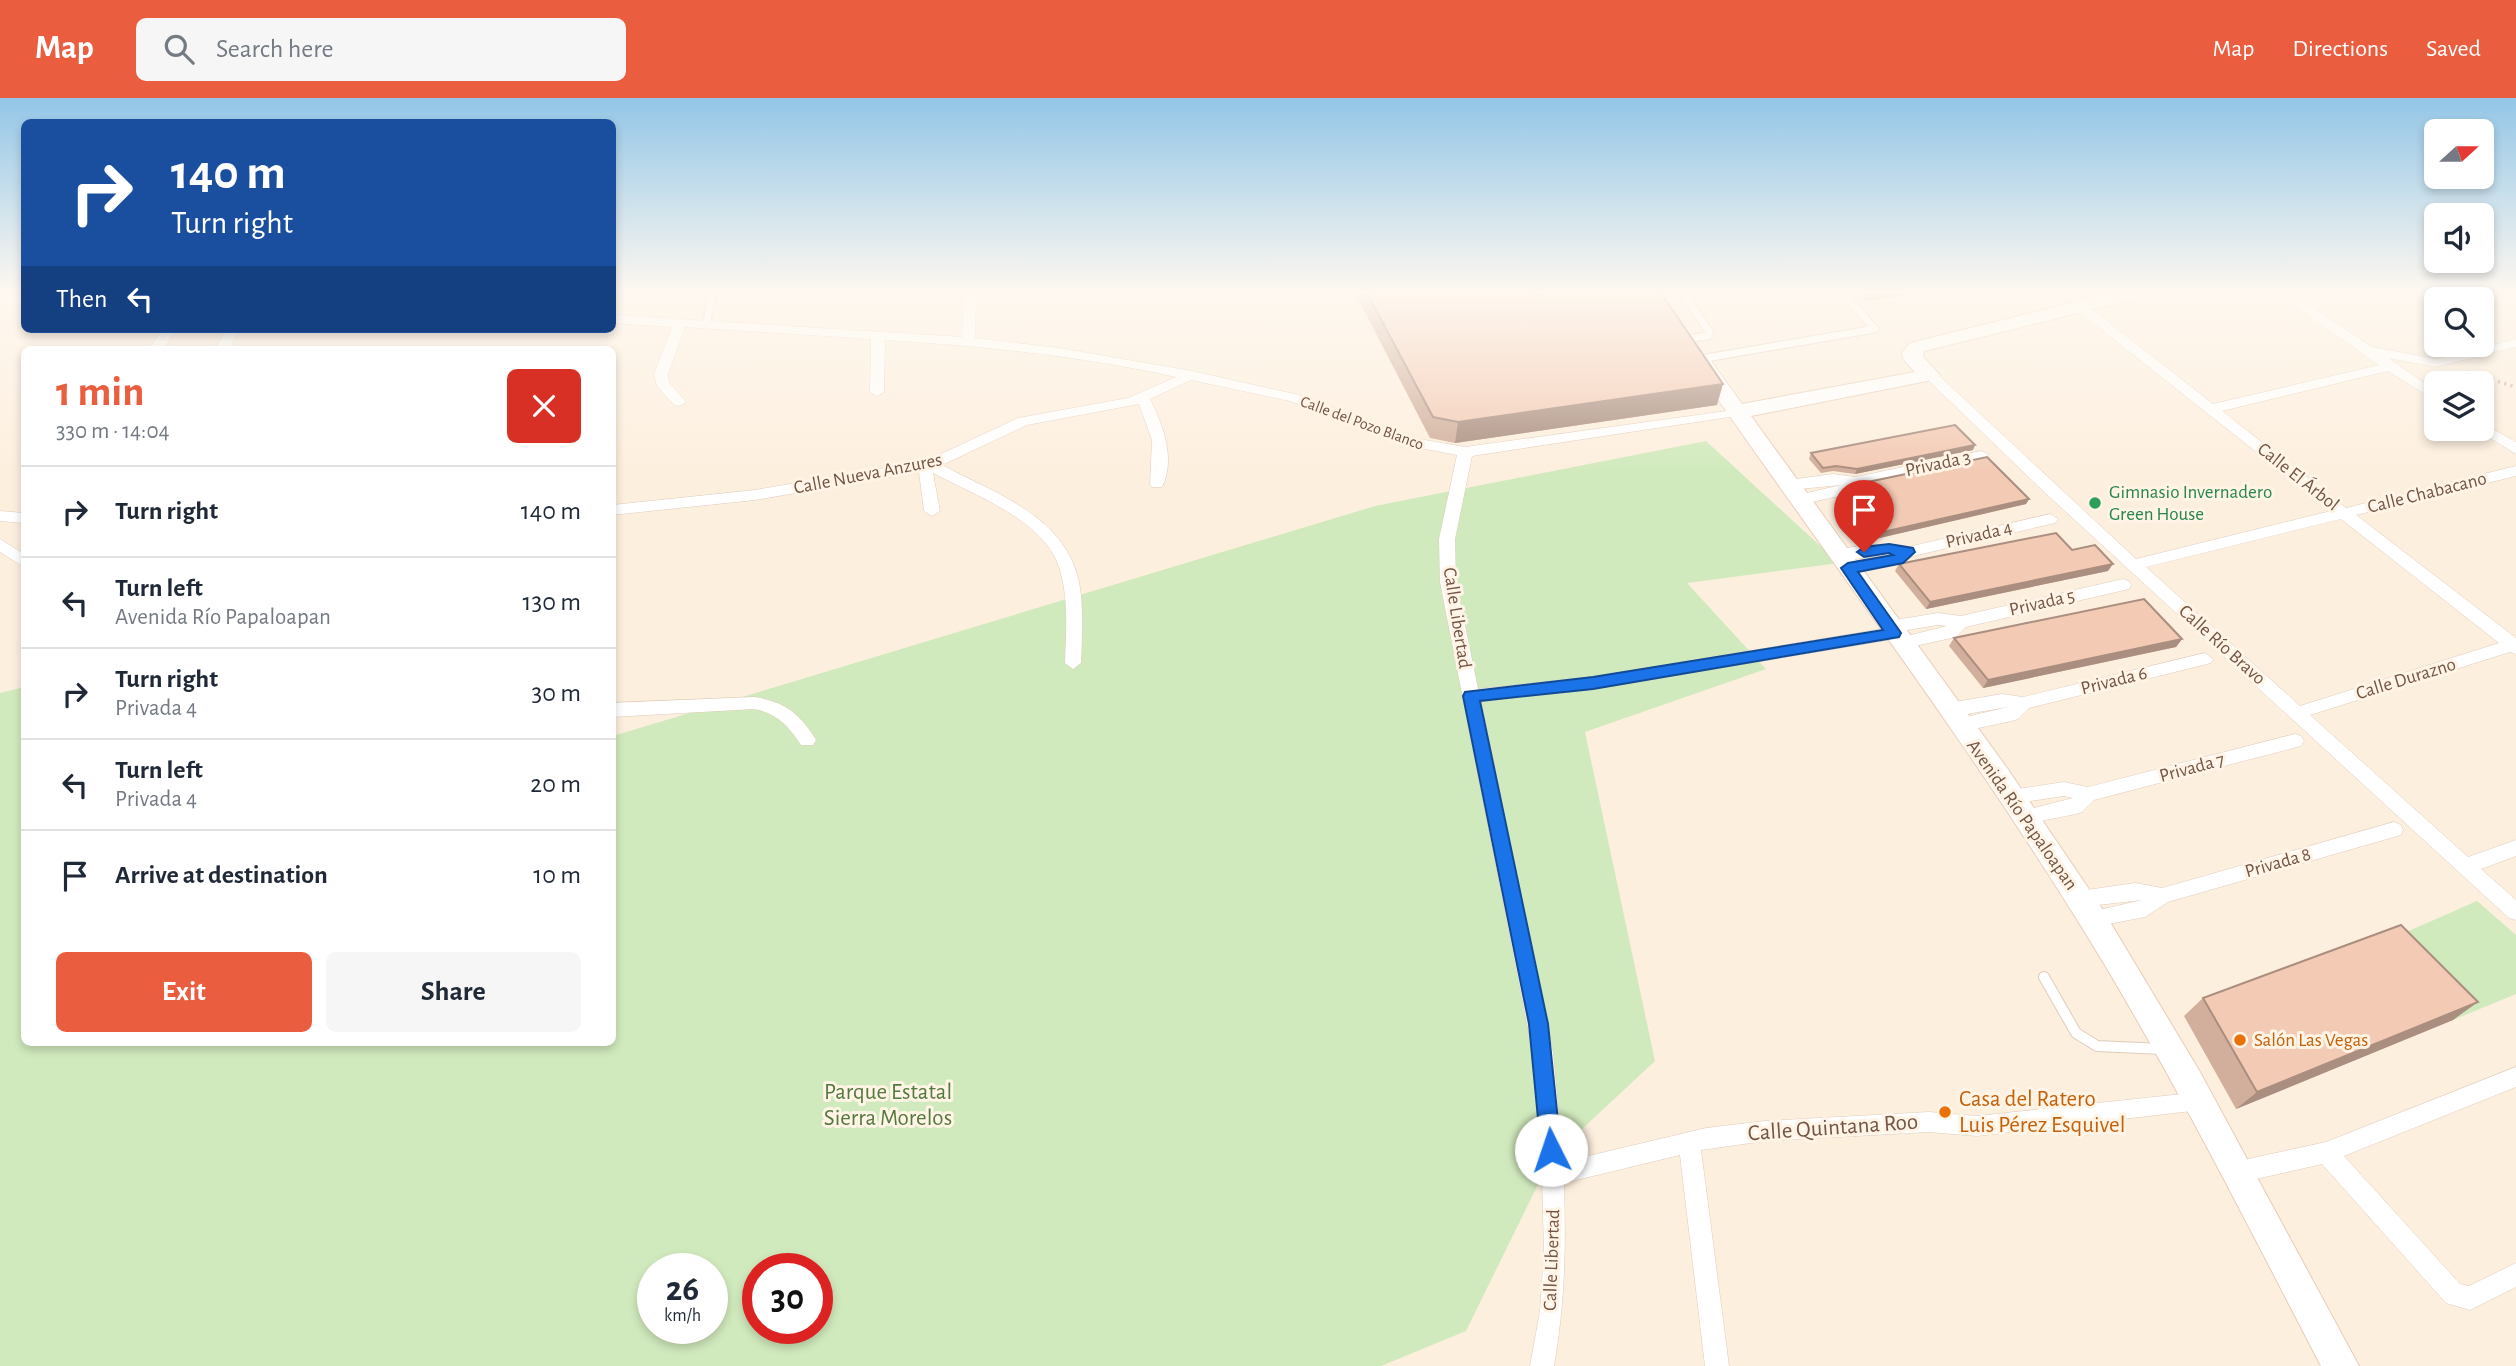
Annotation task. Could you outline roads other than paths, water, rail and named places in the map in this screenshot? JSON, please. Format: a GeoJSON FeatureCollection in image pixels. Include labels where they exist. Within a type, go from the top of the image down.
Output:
{"type":"FeatureCollection","features":[{"type":"Feature","properties":{"kind":"main road","name":"Avenida Río Papaloapan"},"geometry":{"type":"LineString","coordinates":[[1695,352],[2018,807],[2086,909],[2201,1102],[2341,1366]]}},
{"type":"Feature","properties":{"kind":"main road"},"geometry":{"type":"LineString","coordinates":[[1912,352],[1913,359],[1930,375]]}},
{"type":"Feature","properties":{"kind":"main road"},"geometry":{"type":"LineString","coordinates":[[1737,412],[1930,375]]}},
{"type":"Feature","properties":{"kind":"street"},"geometry":{"type":"LineString","coordinates":[[669,352],[661,374],[662,383],[679,402]]}},
{"type":"Feature","properties":{"kind":"street"},"geometry":{"type":"LineString","coordinates":[[877,392],[878,352]]}},
{"type":"Feature","properties":{"kind":"street","name":"Calle del Pozo Blanco"},"geometry":{"type":"LineString","coordinates":[[1056,352],[1192,375],[1294,398],[1410,442],[1465,452],[1737,412]]}},
{"type":"Feature","properties":{"kind":"street","name":"Calle El Árbol"},"geometry":{"type":"LineString","coordinates":[[2138,352],[2515,646]]}},
{"type":"Feature","properties":{"kind":"street"},"geometry":{"type":"LineString","coordinates":[[2369,352],[2424,389]]}},
{"type":"Feature","properties":{"kind":"street"},"geometry":{"type":"LineString","coordinates":[[2378,352],[2436,363],[2479,352]]}},
{"type":"Feature","properties":{"kind":"street"},"geometry":{"type":"LineString","coordinates":[[2210,409],[2390,366]]}},
{"type":"Feature","properties":{"kind":"street","name":"Calle Nueva Anzures"},"geometry":{"type":"LineString","coordinates":[[616,510],[755,495],[927,466],[1023,421],[1143,398],[1192,375]]}},
{"type":"Feature","properties":{"kind":"street","name":"Calle Río Bravo"},"geometry":{"type":"LineString","coordinates":[[1930,375],[2133,565],[2516,912]]}},
{"type":"Feature","properties":{"kind":"street"},"geometry":{"type":"LineString","coordinates":[[1143,398],[1161,442],[1162,456],[1157,484]]}},
{"type":"Feature","properties":{"kind":"street"},"geometry":{"type":"LineString","coordinates":[[2494,435],[2516,449]]}},
{"type":"Feature","properties":{"kind":"street","name":"Calle Libertad"},"geometry":{"type":"LineString","coordinates":[[1465,452],[1447,539],[1448,582],[1539,1024],[1553,1175],[1555,1252],[1552,1299],[1542,1366]]}},
{"type":"Feature","properties":{"kind":"street","name":"Privada 3"},"geometry":{"type":"LineString","coordinates":[[1794,493],[1843,491],[1855,482],[1981,456]]}},
{"type":"Feature","properties":{"kind":"street"},"geometry":{"type":"LineString","coordinates":[[927,466],[932,510]]}},
{"type":"Feature","properties":{"kind":"street"},"geometry":{"type":"LineString","coordinates":[[927,466],[1032,520],[1055,540],[1071,572],[1075,592],[1073,663]]}},
{"type":"Feature","properties":{"kind":"street","name":"Calle Chabacano"},"geometry":{"type":"LineString","coordinates":[[2133,565],[2516,471]]}},
{"type":"Feature","properties":{"kind":"street"},"geometry":{"type":"LineString","coordinates":[[0,516],[21,518]]}},
{"type":"Feature","properties":{"kind":"street","name":"Privada 4"},"geometry":{"type":"LineString","coordinates":[[1843,562],[1898,559],[1908,552],[2050,519]]}},
{"type":"Feature","properties":{"kind":"street"},"geometry":{"type":"LineString","coordinates":[[0,544],[21,560]]}},
{"type":"Feature","properties":{"kind":"street","name":"Privada 5"},"geometry":{"type":"LineString","coordinates":[[1471,696],[1593,683],[1895,634],[1950,632],[1961,622],[2123,585]]}},
{"type":"Feature","properties":{"kind":"street","name":"Calle Durazno"},"geometry":{"type":"LineString","coordinates":[[2297,713],[2515,646]]}},
{"type":"Feature","properties":{"kind":"street","name":"Privada 6"},"geometry":{"type":"LineString","coordinates":[[1954,718],[2012,714],[2023,703],[2205,659]]}},
{"type":"Feature","properties":{"kind":"street"},"geometry":{"type":"LineString","coordinates":[[616,710],[754,703],[770,705],[793,718],[807,740]]}},
{"type":"Feature","properties":{"kind":"street","name":"Privada 7"},"geometry":{"type":"LineString","coordinates":[[2018,807],[2076,807],[2088,794],[2295,741]]}},
{"type":"Feature","properties":{"kind":"street","name":"Privada 8"},"geometry":{"type":"LineString","coordinates":[[2086,909],[2145,909],[2162,896],[2394,830]]}},
{"type":"Feature","properties":{"kind":"street"},"geometry":{"type":"LineString","coordinates":[[2466,866],[2516,848]]}},
{"type":"Feature","properties":{"kind":"street"},"geometry":{"type":"LineString","coordinates":[[2239,1172],[2326,1153],[2516,1077]]}},
{"type":"Feature","properties":{"kind":"street","name":"Calle Quintana Roo"},"geometry":{"type":"LineString","coordinates":[[1553,1175],[1689,1142],[1765,1131],[1929,1122],[1977,1126],[2201,1102]]}},
{"type":"Feature","properties":{"kind":"street"},"geometry":{"type":"LineString","coordinates":[[1689,1142],[1707,1265],[1717,1366]]}},
{"type":"Feature","properties":{"kind":"street"},"geometry":{"type":"LineString","coordinates":[[2326,1153],[2454,1295],[2470,1298],[2516,1275]]}},
{"type":"Feature","properties":{"kind":"lane"},"geometry":{"type":"LineString","coordinates":[[1700,359],[1741,352]]}},
{"type":"Feature","properties":{"kind":"lane"},"geometry":{"type":"LineString","coordinates":[[2044,977],[2076,1033],[2097,1046],[2171,1049]]}},
{"type":"Feature","properties":{"kind":"place","name":"Gimnasio Invernadero Green House"},"geometry":{"type":"Point","coordinates":[2095,503]}},
{"type":"Feature","properties":{"kind":"place","name":"Salón Las Vegas"},"geometry":{"type":"Point","coordinates":[2240,1040]}},
{"type":"Feature","properties":{"kind":"place","name":"Casa del Ratero Luis Pérez Esquivel"},"geometry":{"type":"Point","coordinates":[1945,1112]}},
{"type":"Feature","properties":{"kind":"park label","name":"Parque Estatal Sierra Morelos"},"geometry":{"type":"Point","coordinates":[888,1105]}}]}
